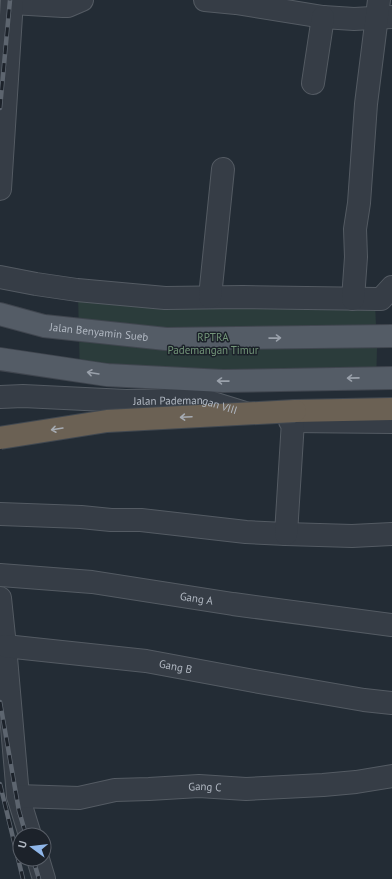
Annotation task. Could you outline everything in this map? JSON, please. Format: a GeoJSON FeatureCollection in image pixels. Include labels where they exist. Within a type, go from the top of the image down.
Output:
{"type":"FeatureCollection","features":[{"type":"Feature","properties":{"kind":"highway"},"geometry":{"type":"LineString","coordinates":[[0,438],[107,421],[295,410],[392,409]]}},
{"type":"Feature","properties":{"kind":"main road","name":"Jalan Benyamin Sueb"},"geometry":{"type":"LineString","coordinates":[[0,314],[44,326],[166,339],[392,336]]}},
{"type":"Feature","properties":{"kind":"main road"},"geometry":{"type":"LineString","coordinates":[[0,359],[107,375],[223,381],[392,378]]}},
{"type":"Feature","properties":{"kind":"street"},"geometry":{"type":"LineString","coordinates":[[0,189],[12,2],[68,6],[82,0]]}},
{"type":"Feature","properties":{"kind":"street"},"geometry":{"type":"LineString","coordinates":[[205,0],[257,3],[277,10],[323,17],[354,19],[383,12],[366,104],[359,203],[355,229],[356,257],[352,299]]}},
{"type":"Feature","properties":{"kind":"street"},"geometry":{"type":"LineString","coordinates":[[313,83],[323,17]]}},
{"type":"Feature","properties":{"kind":"street"},"geometry":{"type":"LineString","coordinates":[[210,297],[223,169]]}},
{"type":"Feature","properties":{"kind":"street"},"geometry":{"type":"LineString","coordinates":[[0,277],[77,290],[165,298],[210,297],[377,299],[381,298],[392,287]]}},
{"type":"Feature","properties":{"kind":"street","name":"Jalan Pademangan VIII"},"geometry":{"type":"LineString","coordinates":[[0,397],[23,396],[126,401],[203,400],[272,422],[392,422]]}},
{"type":"Feature","properties":{"kind":"street"},"geometry":{"type":"LineString","coordinates":[[286,534],[293,421]]}},
{"type":"Feature","properties":{"kind":"street"},"geometry":{"type":"LineString","coordinates":[[0,514],[81,517],[111,520],[141,520],[239,532],[352,536],[392,534]]}},
{"type":"Feature","properties":{"kind":"street","name":"Gang A"},"geometry":{"type":"LineString","coordinates":[[0,575],[92,582],[233,604],[392,625]]}},
{"type":"Feature","properties":{"kind":"street"},"geometry":{"type":"LineString","coordinates":[[0,598],[18,796],[28,827]]}},
{"type":"Feature","properties":{"kind":"street","name":"Gang B"},"geometry":{"type":"LineString","coordinates":[[5,646],[146,661],[356,699],[392,703]]}},
{"type":"Feature","properties":{"kind":"street","name":"Gang C"},"geometry":{"type":"LineString","coordinates":[[18,796],[79,798],[115,790],[199,786],[246,790],[356,782],[392,776]]}},
{"type":"Feature","properties":{"kind":"street"},"geometry":{"type":"LineString","coordinates":[[40,867],[44,879]]}},
{"type":"Feature","properties":{"kind":"green space","name":"RPTRA Pademangan Timur"},"geometry":{"type":"Polygon","coordinates":[[[78,293],[375,303],[377,348],[376,385],[80,379],[78,293]]]}},
{"type":"Feature","properties":{"kind":"railway"},"geometry":{"type":"LineString","coordinates":[[0,108],[10,0]]}},
{"type":"Feature","properties":{"kind":"railway"},"geometry":{"type":"LineString","coordinates":[[0,702],[19,811],[24,827]]}},
{"type":"Feature","properties":{"kind":"railway"},"geometry":{"type":"LineString","coordinates":[[0,784],[23,879]]}},
{"type":"Feature","properties":{"kind":"railway"},"geometry":{"type":"LineString","coordinates":[[35,867],[39,879]]}}]}
